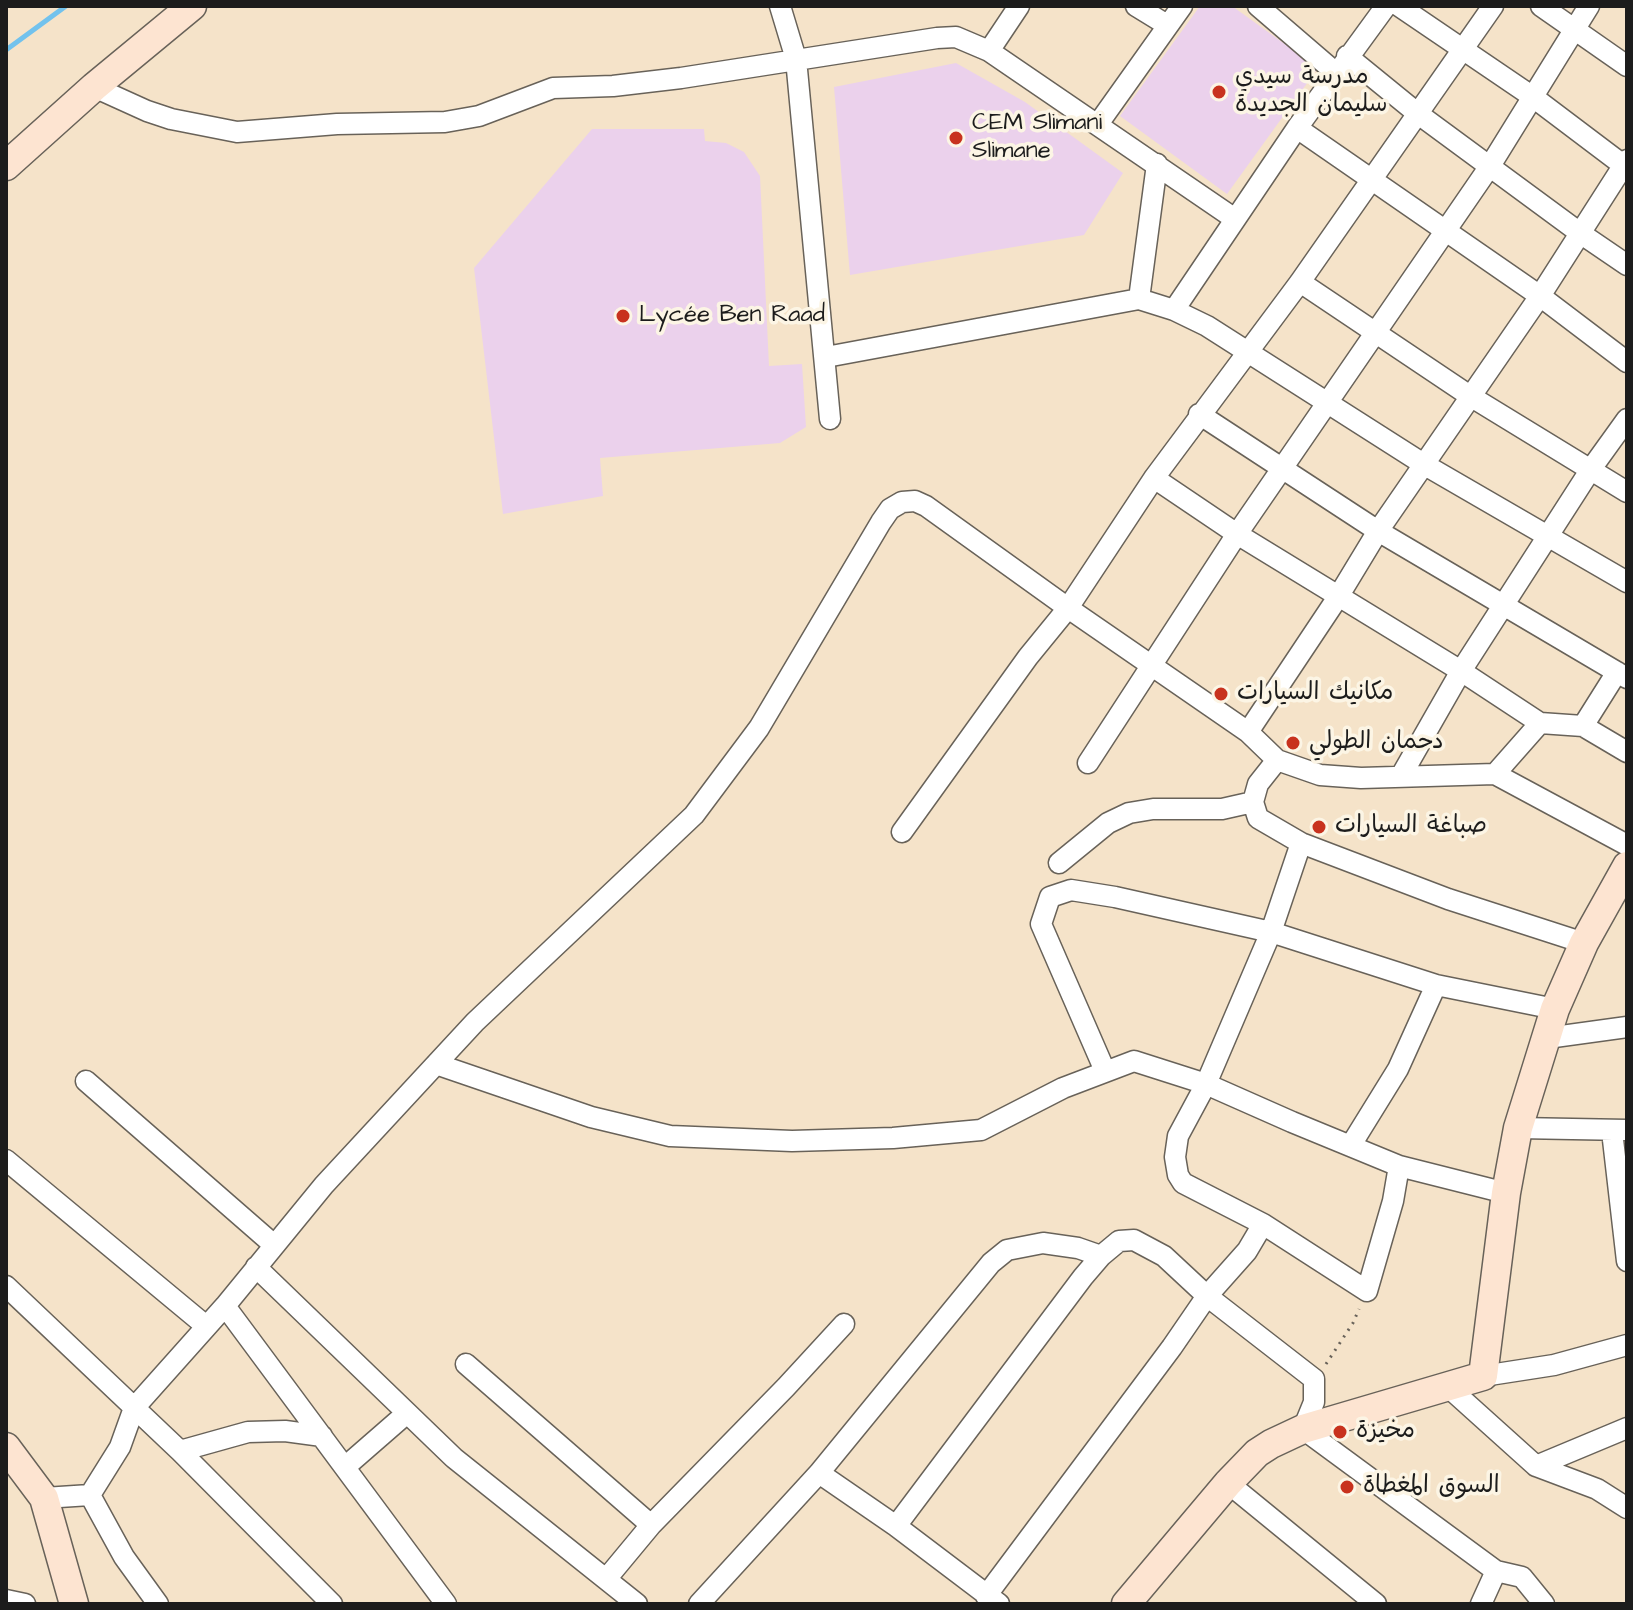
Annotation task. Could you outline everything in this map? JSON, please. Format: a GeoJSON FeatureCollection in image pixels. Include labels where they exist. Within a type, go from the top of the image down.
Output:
{"type":"FeatureCollection","features":[{"type":"Feature","properties":{"kind":"street"},"geometry":{"type":"LineString","coordinates":[[6,166],[94,87],[192,6]]}},
{"type":"Feature","properties":{"kind":"street"},"geometry":{"type":"LineString","coordinates":[[780,6],[796,59],[830,419]]}},
{"type":"Feature","properties":{"kind":"street"},"geometry":{"type":"LineString","coordinates":[[989,51],[1019,6]]}},
{"type":"Feature","properties":{"kind":"street"},"geometry":{"type":"LineString","coordinates":[[1136,6],[1167,25]]}},
{"type":"Feature","properties":{"kind":"street"},"geometry":{"type":"LineString","coordinates":[[1098,124],[1182,6]]}},
{"type":"Feature","properties":{"kind":"street"},"geometry":{"type":"LineString","coordinates":[[1258,6],[1417,113],[1627,265]]}},
{"type":"Feature","properties":{"kind":"street"},"geometry":{"type":"LineString","coordinates":[[1174,310],[1341,64],[1386,6]]}},
{"type":"Feature","properties":{"kind":"street"},"geometry":{"type":"LineString","coordinates":[[1248,732],[1378,531],[1626,165],[1399,6]]}},
{"type":"Feature","properties":{"kind":"street"},"geometry":{"type":"LineString","coordinates":[[902,832],[1028,657],[1068,608],[1199,414],[1300,282],[1493,6]]}},
{"type":"Feature","properties":{"kind":"street"},"geometry":{"type":"LineString","coordinates":[[1541,6],[1627,66]]}},
{"type":"Feature","properties":{"kind":"street"},"geometry":{"type":"LineString","coordinates":[[1088,763],[1237,534],[1490,166],[1589,6]]}},
{"type":"Feature","properties":{"kind":"street"},"geometry":{"type":"LineString","coordinates":[[94,87],[171,119],[237,132],[337,124],[445,122],[479,116],[553,88],[627,85],[947,37],[964,39],[989,51],[1235,219]]}},
{"type":"Feature","properties":{"kind":"street"},"geometry":{"type":"LineString","coordinates":[[1297,128],[1540,296],[1627,362]]}},
{"type":"Feature","properties":{"kind":"street"},"geometry":{"type":"LineString","coordinates":[[1139,299],[1157,164]]}},
{"type":"Feature","properties":{"kind":"street"},"geometry":{"type":"LineString","coordinates":[[1300,282],[1470,396],[1627,492]]}},
{"type":"Feature","properties":{"kind":"street"},"geometry":{"type":"LineString","coordinates":[[826,357],[1139,299],[1174,310],[1249,351],[1425,465],[1627,582]]}},
{"type":"Feature","properties":{"kind":"street"},"geometry":{"type":"LineString","coordinates":[[1199,414],[1378,531],[1622,675],[1583,726]]}},
{"type":"Feature","properties":{"kind":"street"},"geometry":{"type":"LineString","coordinates":[[1401,776],[1461,671],[1591,469],[1627,419]]}},
{"type":"Feature","properties":{"kind":"street"},"geometry":{"type":"LineString","coordinates":[[1154,478],[1237,534],[1540,723],[1583,726],[1627,752]]}},
{"type":"Feature","properties":{"kind":"street"},"geometry":{"type":"LineString","coordinates":[[90,1495],[120,1447],[134,1408],[225,1306],[324,1185],[475,1022],[694,815],[759,728],[890,509],[902,502],[915,501],[926,506],[1248,732],[1277,760],[1320,775],[1361,778],[1495,774],[1627,845]]}},
{"type":"Feature","properties":{"kind":"street"},"geometry":{"type":"LineString","coordinates":[[1495,774],[1540,723]]}},
{"type":"Feature","properties":{"kind":"street"},"geometry":{"type":"LineString","coordinates":[[1277,760],[1258,784],[1253,802],[1258,818],[1301,843],[1448,899],[1584,943]]}},
{"type":"Feature","properties":{"kind":"street"},"geometry":{"type":"LineString","coordinates":[[1059,863],[1108,823],[1129,813],[1153,809],[1222,809],[1253,802]]}},
{"type":"Feature","properties":{"kind":"street"},"geometry":{"type":"LineString","coordinates":[[1301,843],[1271,932],[1206,1084],[1178,1136],[1175,1157],[1178,1175],[1183,1183],[1263,1224],[1367,1291],[1393,1201],[1399,1166]]}},
{"type":"Feature","properties":{"kind":"street"},"geometry":{"type":"LineString","coordinates":[[1483,1376],[1506,1193],[1518,1128],[1555,1009],[1584,943],[1627,866]]}},
{"type":"Feature","properties":{"kind":"street"},"geometry":{"type":"LineString","coordinates":[[1105,1071],[1041,924],[1050,897],[1071,890],[1271,932],[1436,985],[1555,1009]]}},
{"type":"Feature","properties":{"kind":"street"},"geometry":{"type":"LineString","coordinates":[[1351,1145],[1398,1069],[1436,985]]}},
{"type":"Feature","properties":{"kind":"street"},"geometry":{"type":"LineString","coordinates":[[1547,1038],[1627,1027]]}},
{"type":"Feature","properties":{"kind":"street"},"geometry":{"type":"LineString","coordinates":[[436,1064],[591,1117],[670,1136],[751,1141],[893,1138],[981,1130],[1063,1088],[1134,1061],[1206,1084],[1399,1166],[1506,1193]]}},
{"type":"Feature","properties":{"kind":"street"},"geometry":{"type":"LineString","coordinates":[[86,1081],[274,1245]]}},
{"type":"Feature","properties":{"kind":"street"},"geometry":{"type":"LineString","coordinates":[[1518,1128],[1619,1130],[1627,1261]]}},
{"type":"Feature","properties":{"kind":"street"},"geometry":{"type":"LineString","coordinates":[[6,1160],[206,1326]]}},
{"type":"Feature","properties":{"kind":"street"},"geometry":{"type":"LineString","coordinates":[[819,1473],[896,1526],[993,1600],[1207,1296],[1247,1251],[1263,1224]]}},
{"type":"Feature","properties":{"kind":"street"},"geometry":{"type":"LineString","coordinates":[[896,1526],[1101,1256],[1119,1241],[1134,1240],[1164,1256],[1207,1296],[1314,1379],[1314,1402],[1303,1429]]}},
{"type":"Feature","properties":{"kind":"street"},"geometry":{"type":"LineString","coordinates":[[699,1604],[819,1473],[991,1263],[1007,1250],[1043,1243],[1078,1248],[1101,1256]]}},
{"type":"Feature","properties":{"kind":"street"},"geometry":{"type":"LineString","coordinates":[[256,1267],[454,1458],[637,1604]]}},
{"type":"Feature","properties":{"kind":"street"},"geometry":{"type":"LineString","coordinates":[[6,1286],[180,1451],[330,1603]]}},
{"type":"Feature","properties":{"kind":"street"},"geometry":{"type":"LineString","coordinates":[[225,1306],[446,1604]]}},
{"type":"Feature","properties":{"kind":"street"},"geometry":{"type":"LineString","coordinates":[[607,1578],[651,1525],[844,1324]]}},
{"type":"Feature","properties":{"kind":"street"},"geometry":{"type":"LineString","coordinates":[[1126,1604],[1257,1453],[1303,1429],[1446,1385],[1554,1365],[1627,1345]]}},
{"type":"Feature","properties":{"kind":"street"},"geometry":{"type":"LineString","coordinates":[[466,1364],[651,1525]]}},
{"type":"Feature","properties":{"kind":"street"},"geometry":{"type":"LineString","coordinates":[[1446,1385],[1536,1466],[1597,1489],[1627,1508]]}},
{"type":"Feature","properties":{"kind":"street"},"geometry":{"type":"LineString","coordinates":[[345,1467],[407,1413]]}},
{"type":"Feature","properties":{"kind":"street"},"geometry":{"type":"LineString","coordinates":[[1536,1466],[1627,1428]]}},
{"type":"Feature","properties":{"kind":"street"},"geometry":{"type":"LineString","coordinates":[[1303,1429],[1496,1571],[1522,1577],[1544,1604]]}},
{"type":"Feature","properties":{"kind":"street"},"geometry":{"type":"LineString","coordinates":[[180,1451],[248,1432],[285,1431],[322,1436]]}},
{"type":"Feature","properties":{"kind":"street"},"geometry":{"type":"LineString","coordinates":[[6,1447],[27,1483],[74,1604]]}},
{"type":"Feature","properties":{"kind":"street"},"geometry":{"type":"LineString","coordinates":[[27,1483],[90,1495]]}},
{"type":"Feature","properties":{"kind":"street"},"geometry":{"type":"LineString","coordinates":[[1228,1483],[1376,1604]]}},
{"type":"Feature","properties":{"kind":"street"},"geometry":{"type":"LineString","coordinates":[[90,1495],[124,1557],[158,1604]]}},
{"type":"Feature","properties":{"kind":"street"},"geometry":{"type":"LineString","coordinates":[[1481,1604],[1496,1571]]}},
{"type":"Feature","properties":{"kind":"street"},"geometry":{"type":"LineString","coordinates":[[6,1600],[25,1604]]}},
{"type":"Feature","properties":{"kind":"path"},"geometry":{"type":"LineString","coordinates":[[1314,1379],[1353,1323],[1367,1291]]}},
{"type":"Feature","properties":{"kind":"shaded area","name":"مدرسة سيدي سليمان الجديدة"},"geometry":{"type":"Polygon","coordinates":[[[1200,6],[1232,6],[1318,68],[1227,194],[1120,116],[1200,6]]]}},
{"type":"Feature","properties":{"kind":"shaded area","name":"CEM Slimani Slimane"},"geometry":{"type":"Polygon","coordinates":[[[956,63],[1025,102],[1123,173],[1084,235],[850,275],[834,87],[956,63]]]}},
{"type":"Feature","properties":{"kind":"shaded area","name":"Lycée Ben Raad"},"geometry":{"type":"Polygon","coordinates":[[[592,129],[704,129],[705,141],[726,143],[744,152],[760,176],[769,366],[802,364],[806,427],[780,443],[600,458],[603,496],[503,514],[474,268],[592,129]]]}},
{"type":"Feature","properties":{"kind":"waterway"},"geometry":{"type":"LineString","coordinates":[[6,50],[66,6]]}},
{"type":"Feature","properties":{"kind":"place","name":"مدرسة سيدي سليمان الجديدة"},"geometry":{"type":"Point","coordinates":[1219,92]}},
{"type":"Feature","properties":{"kind":"place","name":"CEM Slimani Slimane"},"geometry":{"type":"Point","coordinates":[956,138]}},
{"type":"Feature","properties":{"kind":"place","name":"Lycée Ben Raad"},"geometry":{"type":"Point","coordinates":[623,316]}},
{"type":"Feature","properties":{"kind":"place","name":"مكانيك السيارات"},"geometry":{"type":"Point","coordinates":[1221,694]}},
{"type":"Feature","properties":{"kind":"place","name":"دحمان الطولي"},"geometry":{"type":"Point","coordinates":[1293,743]}},
{"type":"Feature","properties":{"kind":"place","name":"صباغة السيارات"},"geometry":{"type":"Point","coordinates":[1319,827]}},
{"type":"Feature","properties":{"kind":"place","name":"مخيزة"},"geometry":{"type":"Point","coordinates":[1340,1432]}},
{"type":"Feature","properties":{"kind":"place","name":"السوق المغطاة"},"geometry":{"type":"Point","coordinates":[1347,1487]}}]}
